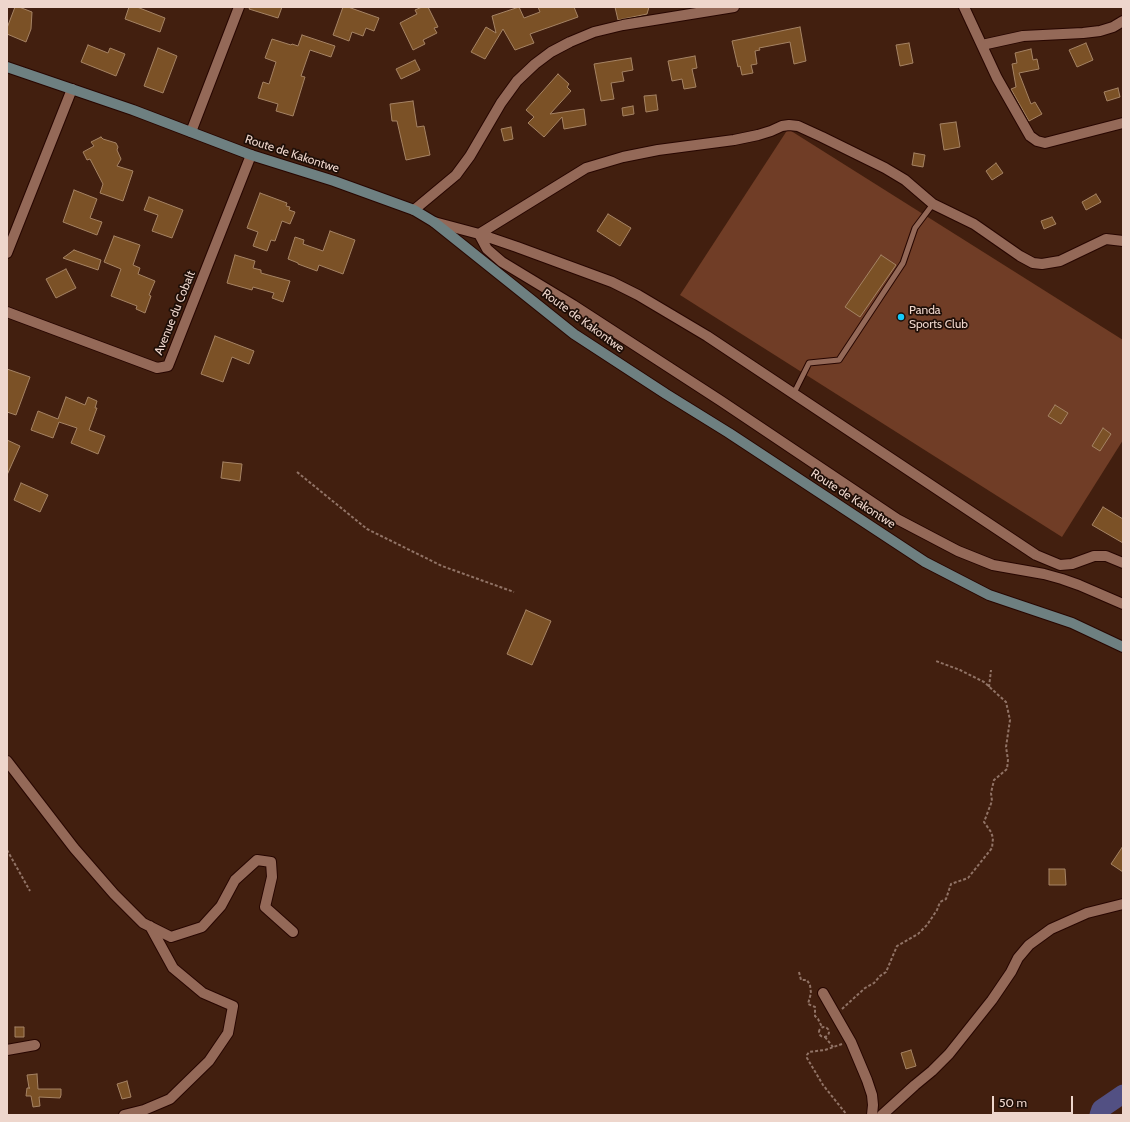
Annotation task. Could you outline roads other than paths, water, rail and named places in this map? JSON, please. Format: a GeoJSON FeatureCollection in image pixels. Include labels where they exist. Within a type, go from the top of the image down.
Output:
{"type":"FeatureCollection","features":[{"type":"Feature","properties":{"kind":"street"},"geometry":{"type":"LineString","coordinates":[[191,132],[239,7]]}},
{"type":"Feature","properties":{"kind":"street"},"geometry":{"type":"LineString","coordinates":[[414,210],[456,175],[470,156],[500,104],[517,81],[535,64],[551,52],[594,32],[679,11],[734,7]]}},
{"type":"Feature","properties":{"kind":"street"},"geometry":{"type":"LineString","coordinates":[[964,7],[997,78],[1030,136],[1037,141],[1046,143],[1123,123]]}},
{"type":"Feature","properties":{"kind":"street"},"geometry":{"type":"LineString","coordinates":[[982,45],[1023,36],[1100,31],[1113,27],[1123,21]]}},
{"type":"Feature","properties":{"kind":"street","name":"Route de Kakontwe"},"geometry":{"type":"LineString","coordinates":[[7,68],[133,110],[251,155],[334,181],[414,210],[434,222],[574,334],[729,433],[925,562],[989,595],[1072,623],[1123,647]]}},
{"type":"Feature","properties":{"kind":"street"},"geometry":{"type":"LineString","coordinates":[[7,253],[72,89]]}},
{"type":"Feature","properties":{"kind":"street"},"geometry":{"type":"LineString","coordinates":[[479,234],[586,168],[622,157],[658,150],[742,139],[789,125],[798,126],[885,168],[904,180],[933,204],[974,224],[1020,256],[1033,263],[1042,264],[1060,261],[1106,239],[1123,241]]}},
{"type":"Feature","properties":{"kind":"street","name":"Avenue du Cobalt"},"geometry":{"type":"LineString","coordinates":[[7,312],[157,368],[168,366],[251,155]]}},
{"type":"Feature","properties":{"kind":"street"},"geometry":{"type":"LineString","coordinates":[[434,222],[479,234],[518,247],[612,282],[638,295],[707,336],[1036,555],[1060,565],[1072,564],[1094,556],[1106,556],[1123,563]]}},
{"type":"Feature","properties":{"kind":"street"},"geometry":{"type":"LineString","coordinates":[[479,234],[487,249],[502,262],[573,305],[728,405],[897,519],[958,551],[993,565],[1044,574],[1079,584],[1123,604]]}},
{"type":"Feature","properties":{"kind":"street"},"geometry":{"type":"LineString","coordinates":[[7,761],[74,848],[114,894],[143,923],[171,937],[202,927],[221,906],[235,880],[257,860],[271,862],[272,877],[265,906],[293,932]]}},
{"type":"Feature","properties":{"kind":"street"},"geometry":{"type":"LineString","coordinates":[[882,1115],[949,1054],[992,1000],[1011,972],[1018,958],[1029,944],[1051,929],[1087,913],[1123,904]]}},
{"type":"Feature","properties":{"kind":"street"},"geometry":{"type":"LineString","coordinates":[[124,1115],[144,1110],[170,1099],[209,1061],[228,1033],[233,1006],[203,993],[173,968],[150,926]]}},
{"type":"Feature","properties":{"kind":"street"},"geometry":{"type":"LineString","coordinates":[[823,993],[850,1042],[872,1095],[872,1115]]}},
{"type":"Feature","properties":{"kind":"street"},"geometry":{"type":"LineString","coordinates":[[7,1050],[34,1045]]}},
{"type":"Feature","properties":{"kind":"lane"},"geometry":{"type":"LineString","coordinates":[[794,393],[809,363],[839,360],[903,263],[915,228],[933,204]]}},
{"type":"Feature","properties":{"kind":"waterway"},"geometry":{"type":"LineString","coordinates":[[1099,1115],[1101,1109],[1123,1094]]}},
{"type":"Feature","properties":{"kind":"place","name":"Panda Sports Club"},"geometry":{"type":"Point","coordinates":[901,317]}}]}
